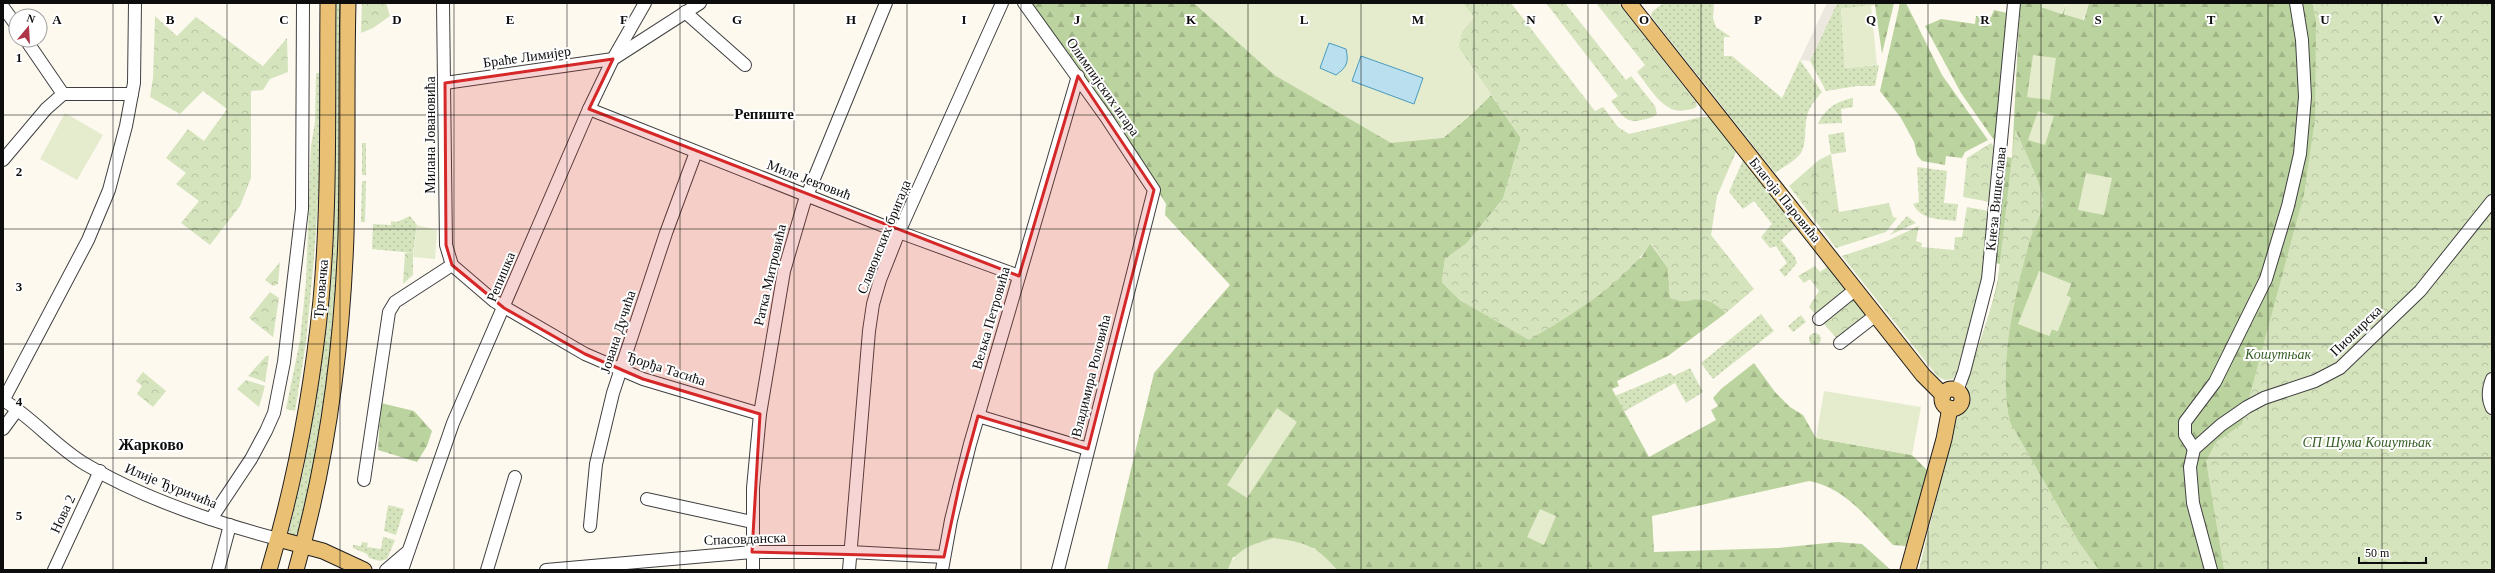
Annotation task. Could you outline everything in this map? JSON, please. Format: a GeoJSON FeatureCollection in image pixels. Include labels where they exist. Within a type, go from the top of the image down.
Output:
{"type":"FeatureCollection","features":[{"type":"Feature","properties":{"kind":"main road","name":"Трговачка"},"geometry":{"type":"LineString","coordinates":[[269,570],[278,539],[300,445],[321,301],[327,158],[328,3]]}},
{"type":"Feature","properties":{"kind":"main road","name":"Трговачка"},"geometry":{"type":"LineString","coordinates":[[296,570],[303,546],[324,441],[339,331],[346,235],[348,3]]}},
{"type":"Feature","properties":{"kind":"main road","name":"Благоја Паровића"},"geometry":{"type":"LineString","coordinates":[[1629,3],[1923,375],[1950,393],[1944,403],[1950,408],[1944,439],[1908,570]]}},
{"type":"Feature","properties":{"kind":"main road"},"geometry":{"type":"LineString","coordinates":[[278,539],[303,546],[360,567],[376,570]]}},
{"type":"Feature","properties":{"kind":"street"},"geometry":{"type":"LineString","coordinates":[[3,401],[96,222],[113,178],[132,94],[135,65],[135,3]]}},
{"type":"Feature","properties":{"kind":"street","name":"Трговачка"},"geometry":{"type":"LineString","coordinates":[[211,519],[262,440],[274,413],[280,382],[302,209],[303,3]]}},
{"type":"Feature","properties":{"kind":"street","name":"Милана Јовановића"},"geometry":{"type":"LineString","coordinates":[[443,3],[446,245],[452,265]]}},
{"type":"Feature","properties":{"kind":"street","name":"Репишка"},"geometry":{"type":"LineString","coordinates":[[402,570],[453,423],[589,109],[613,59],[645,3]]}},
{"type":"Feature","properties":{"kind":"street"},"geometry":{"type":"LineString","coordinates":[[613,59],[700,3]]}},
{"type":"Feature","properties":{"kind":"street","name":"Ратка Митровића"},"geometry":{"type":"LineString","coordinates":[[753,570],[752,522],[760,414],[784,271],[807,195],[886,3]]}},
{"type":"Feature","properties":{"kind":"street","name":"Славонских бригада"},"geometry":{"type":"LineString","coordinates":[[849,570],[870,318],[880,280],[899,232],[1002,3]]}},
{"type":"Feature","properties":{"kind":"street","name":"Олимпијских игара"},"geometry":{"type":"LineString","coordinates":[[1024,3],[1078,76],[1154,190]]}},
{"type":"Feature","properties":{"kind":"street","name":"Кнеза Вишеслава"},"geometry":{"type":"LineString","coordinates":[[1950,393],[1966,365],[1988,279],[2014,3]]}},
{"type":"Feature","properties":{"kind":"street"},"geometry":{"type":"LineString","coordinates":[[2212,570],[2193,503],[2192,453],[2185,435],[2185,422],[2216,382],[2271,268],[2297,169],[2305,97],[2302,40],[2296,3]]}},
{"type":"Feature","properties":{"kind":"street"},"geometry":{"type":"LineString","coordinates":[[685,12],[745,65]]}},
{"type":"Feature","properties":{"kind":"street"},"geometry":{"type":"LineString","coordinates":[[31,48],[63,94]]}},
{"type":"Feature","properties":{"kind":"street","name":"Браће Лимијер"},"geometry":{"type":"LineString","coordinates":[[445,83],[613,59]]}},
{"type":"Feature","properties":{"kind":"street","name":"Вељка Петровића"},"geometry":{"type":"LineString","coordinates":[[942,570],[960,482],[978,416],[1078,76]]}},
{"type":"Feature","properties":{"kind":"street"},"geometry":{"type":"LineString","coordinates":[[3,160],[46,108],[63,94],[132,94]]}},
{"type":"Feature","properties":{"kind":"street","name":"Миле Јевтовић"},"geometry":{"type":"LineString","coordinates":[[589,109],[899,232],[1019,276]]}},
{"type":"Feature","properties":{"kind":"street","name":"Јована Дучића"},"geometry":{"type":"LineString","coordinates":[[590,526],[599,451],[620,370],[666,232],[696,152]]}},
{"type":"Feature","properties":{"kind":"street","name":"Владимира Роловића"},"geometry":{"type":"LineString","coordinates":[[1058,570],[1154,190]]}},
{"type":"Feature","properties":{"kind":"street","name":"Пионирска"},"geometry":{"type":"LineString","coordinates":[[2192,453],[2221,425],[2247,407],[2264,398],[2315,381],[2340,368],[2420,291],[2492,201]]}},
{"type":"Feature","properties":{"kind":"street"},"geometry":{"type":"LineString","coordinates":[[364,480],[389,312],[395,302],[452,265],[504,308]]}},
{"type":"Feature","properties":{"kind":"street"},"geometry":{"type":"LineString","coordinates":[[1819,319],[1856,289]]}},
{"type":"Feature","properties":{"kind":"street","name":"Ђорђа Тасића"},"geometry":{"type":"LineString","coordinates":[[504,308],[585,354],[620,370],[760,414]]}},
{"type":"Feature","properties":{"kind":"street"},"geometry":{"type":"LineString","coordinates":[[1840,343],[1876,315]]}},
{"type":"Feature","properties":{"kind":"street"},"geometry":{"type":"LineString","coordinates":[[2492,379],[2489,389],[2489,400],[2492,408]]}},
{"type":"Feature","properties":{"kind":"street","name":"Илије Ђуричића"},"geometry":{"type":"LineString","coordinates":[[3,401],[17,410],[61,446],[100,471],[169,503],[211,519],[278,539]]}},
{"type":"Feature","properties":{"kind":"street"},"geometry":{"type":"LineString","coordinates":[[3,429],[17,410]]}},
{"type":"Feature","properties":{"kind":"street"},"geometry":{"type":"LineString","coordinates":[[978,416],[1088,449]]}},
{"type":"Feature","properties":{"kind":"street","name":"Нова 2"},"geometry":{"type":"LineString","coordinates":[[54,570],[100,471]]}},
{"type":"Feature","properties":{"kind":"street"},"geometry":{"type":"LineString","coordinates":[[487,570],[515,477]]}},
{"type":"Feature","properties":{"kind":"street"},"geometry":{"type":"LineString","coordinates":[[648,499],[752,522]]}},
{"type":"Feature","properties":{"kind":"street"},"geometry":{"type":"LineString","coordinates":[[218,570],[230,525]]}},
{"type":"Feature","properties":{"kind":"street"},"geometry":{"type":"LineString","coordinates":[[386,570],[407,552]]}},
{"type":"Feature","properties":{"kind":"street","name":"Спасовданска"},"geometry":{"type":"LineString","coordinates":[[546,570],[585,568],[752,552],[850,552],[944,557]]}},
{"type":"Feature","properties":{"kind":"highlighted area"},"geometry":{"type":"Polygon","coordinates":[[[613,59],[589,109],[1019,276],[1078,76],[1154,190],[1088,449],[978,416],[960,482],[944,557],[752,552],[760,414],[643,379],[585,354],[504,308],[452,265],[446,245],[445,83],[613,59]]]}},
{"type":"Feature","properties":{"kind":"green space"},"geometry":{"type":"Polygon","coordinates":[[[333,3],[343,3],[339,272],[326,400],[301,528],[294,536],[290,535],[289,531],[304,468],[314,410],[333,3]]]}},
{"type":"Feature","properties":{"kind":"green space"},"geometry":{"type":"Polygon","coordinates":[[[362,3],[386,3],[390,16],[373,28],[361,33],[362,3]]]}},
{"type":"Feature","properties":{"kind":"green space"},"geometry":{"type":"Polygon","coordinates":[[[1032,3],[1194,3],[1276,76],[1443,138],[1473,113],[1491,95],[1521,138],[1503,199],[1466,244],[1445,259],[1442,282],[1461,301],[1641,258],[1650,243],[1668,268],[1670,298],[1706,300],[1712,302],[1726,313],[1668,356],[1617,381],[1619,386],[1612,389],[1649,457],[1716,420],[1711,410],[1718,406],[1713,398],[1721,389],[1754,363],[1775,392],[1790,407],[1803,415],[1816,438],[1912,455],[1928,471],[1906,546],[1893,545],[1856,506],[1845,497],[1834,490],[1809,481],[1652,516],[1654,552],[1778,548],[1837,542],[1862,544],[1891,570],[1337,570],[1314,548],[1233,557],[1228,570],[1107,570],[1154,373],[1230,285],[1165,215],[1166,204],[1139,161],[1032,3]]]}},
{"type":"Feature","properties":{"kind":"green space"},"geometry":{"type":"Polygon","coordinates":[[[1194,3],[1462,3],[1474,17],[1462,31],[1458,47],[1491,95],[1473,113],[1443,138],[1391,143],[1276,76],[1194,3]]]}},
{"type":"Feature","properties":{"kind":"green space"},"geometry":{"type":"Polygon","coordinates":[[[1462,3],[1511,3],[1595,111],[1603,107],[1618,127],[1629,134],[1701,117],[1711,117],[1736,152],[1717,196],[1711,235],[1754,289],[1726,313],[1716,305],[1702,299],[1678,301],[1670,298],[1668,268],[1651,243],[1639,258],[1611,286],[1579,309],[1529,340],[1461,301],[1442,282],[1445,259],[1466,244],[1503,199],[1521,138],[1458,47],[1462,31],[1474,17],[1462,3]]]}},
{"type":"Feature","properties":{"kind":"green space"},"geometry":{"type":"Polygon","coordinates":[[[1546,3],[1565,3],[1626,80],[1631,76],[1655,106],[1657,114],[1653,117],[1639,121],[1629,120],[1622,115],[1611,101],[1618,96],[1546,3]]]}},
{"type":"Feature","properties":{"kind":"green space"},"geometry":{"type":"Polygon","coordinates":[[[1596,3],[1618,3],[1696,102],[1697,106],[1692,109],[1678,111],[1671,109],[1652,92],[1637,72],[1645,65],[1596,3]]]}},
{"type":"Feature","properties":{"kind":"green space"},"geometry":{"type":"Polygon","coordinates":[[[1663,3],[1714,3],[1713,18],[1716,27],[1731,37],[1724,37],[1724,56],[1732,56],[1782,98],[1800,60],[1822,92],[1809,109],[1806,120],[1804,147],[1794,160],[1775,173],[1651,16],[1652,12],[1663,3]]]}},
{"type":"Feature","properties":{"kind":"green space"},"geometry":{"type":"Polygon","coordinates":[[[1837,3],[1875,3],[1875,5],[1841,9],[1845,68],[1879,65],[1875,86],[1857,86],[1826,91],[1810,61],[1837,3]]]}},
{"type":"Feature","properties":{"kind":"green space"},"geometry":{"type":"Polygon","coordinates":[[[1875,3],[1894,3],[1882,54],[1875,5],[1875,3]]]}},
{"type":"Feature","properties":{"kind":"green space"},"geometry":{"type":"Polygon","coordinates":[[[1900,3],[1906,3],[1942,75],[1988,140],[1965,152],[1962,158],[1946,156],[1945,165],[1922,161],[1917,155],[1914,142],[1901,118],[1880,91],[1900,3]]]}},
{"type":"Feature","properties":{"kind":"green space","name":"Кошутњак"},"geometry":{"type":"Polygon","coordinates":[[[2020,3],[2043,3],[2042,7],[2062,14],[2067,3],[2064,14],[2084,20],[2089,3],[2492,3],[2492,570],[1919,570],[1957,418],[1963,414],[1969,376],[1995,293],[2000,264],[1995,263],[2007,157],[2012,158],[2020,3]],[[2039,271],[2049,336],[2052,329],[2057,331],[2070,297],[2066,296],[2071,284],[2039,271]]]}},
{"type":"Feature","properties":{"kind":"green space"},"geometry":{"type":"Polygon","coordinates":[[[2043,3],[2066,3],[2062,14],[2041,7],[2043,3]]]}},
{"type":"Feature","properties":{"kind":"green space"},"geometry":{"type":"Polygon","coordinates":[[[2067,3],[2089,3],[2083,20],[2064,14],[2067,3]]]}},
{"type":"Feature","properties":{"kind":"green space","name":"СП Шума Кошутњак"},"geometry":{"type":"Polygon","coordinates":[[[2312,3],[2492,3],[2492,570],[2224,570],[2206,461],[2216,442],[2242,424],[2304,194],[2315,119],[2316,21],[2312,3]]]}},
{"type":"Feature","properties":{"kind":"green space"},"geometry":{"type":"Polygon","coordinates":[[[1871,5],[1877,65],[1845,68],[1841,9],[1871,5]]]}},
{"type":"Feature","properties":{"kind":"green space"},"geometry":{"type":"Polygon","coordinates":[[[1994,10],[2007,13],[1996,143],[1961,93],[1925,26],[1941,19],[1975,24],[1976,16],[1991,17],[1994,10]]]}},
{"type":"Feature","properties":{"kind":"green space"},"geometry":{"type":"Polygon","coordinates":[[[155,16],[177,36],[196,17],[263,66],[287,38],[288,72],[270,79],[263,90],[251,91],[251,178],[240,206],[210,245],[181,223],[199,201],[176,184],[186,173],[166,158],[188,129],[204,141],[227,109],[203,91],[180,114],[150,97],[153,78],[155,16]]]}},
{"type":"Feature","properties":{"kind":"green space"},"geometry":{"type":"Polygon","coordinates":[[[2033,55],[2056,58],[2050,100],[2027,97],[2033,55]]]}},
{"type":"Feature","properties":{"kind":"green space"},"geometry":{"type":"Polygon","coordinates":[[[316,73],[320,73],[320,174],[306,342],[295,411],[286,409],[300,340],[306,282],[311,146],[315,122],[316,73]]]}},
{"type":"Feature","properties":{"kind":"green space"},"geometry":{"type":"Polygon","coordinates":[[[1853,98],[1853,107],[1841,109],[1842,123],[1818,124],[1824,114],[1832,106],[1853,98]]]}},
{"type":"Feature","properties":{"kind":"green space"},"geometry":{"type":"Polygon","coordinates":[[[2038,111],[2054,116],[2045,145],[2028,140],[2038,111]]]}},
{"type":"Feature","properties":{"kind":"green space"},"geometry":{"type":"Polygon","coordinates":[[[65,113],[103,135],[77,180],[40,159],[65,113]]]}},
{"type":"Feature","properties":{"kind":"green space"},"geometry":{"type":"Polygon","coordinates":[[[2015,130],[2037,178],[2043,198],[2043,204],[2030,239],[2023,265],[2009,333],[2006,379],[2010,422],[2079,542],[2099,570],[1919,570],[1957,418],[1963,414],[1968,399],[1965,392],[1997,288],[2015,130]]]}},
{"type":"Feature","properties":{"kind":"green space"},"geometry":{"type":"Polygon","coordinates":[[[1844,132],[1846,152],[1831,154],[1828,135],[1844,132]]]}},
{"type":"Feature","properties":{"kind":"green space"},"geometry":{"type":"Polygon","coordinates":[[[362,143],[366,143],[366,175],[362,175],[362,143]]]}},
{"type":"Feature","properties":{"kind":"green space"},"geometry":{"type":"Polygon","coordinates":[[[1991,143],[1995,148],[1990,202],[1963,197],[1967,158],[1991,143]]]}},
{"type":"Feature","properties":{"kind":"green space"},"geometry":{"type":"Polygon","coordinates":[[[1831,154],[1839,212],[1889,203],[1893,217],[1897,218],[1886,232],[1836,248],[1789,186],[1819,160],[1831,154]]]}},
{"type":"Feature","properties":{"kind":"green space"},"geometry":{"type":"Polygon","coordinates":[[[1743,160],[1795,227],[1781,240],[1795,257],[1797,263],[1785,277],[1779,270],[1787,263],[1776,246],[1770,248],[1761,237],[1772,224],[1754,201],[1743,209],[1729,192],[1743,160]]]}},
{"type":"Feature","properties":{"kind":"green space"},"geometry":{"type":"Polygon","coordinates":[[[1917,167],[1947,171],[1944,203],[1958,204],[1956,221],[1931,218],[1916,209],[1913,204],[1919,202],[1917,167]]]}},
{"type":"Feature","properties":{"kind":"green space"},"geometry":{"type":"Polygon","coordinates":[[[2086,173],[2112,178],[2104,215],[2078,210],[2086,173]]]}},
{"type":"Feature","properties":{"kind":"green space"},"geometry":{"type":"Polygon","coordinates":[[[362,181],[366,181],[365,222],[361,222],[362,181]]]}},
{"type":"Feature","properties":{"kind":"green space"},"geometry":{"type":"Polygon","coordinates":[[[1967,207],[1989,211],[1981,286],[1956,374],[1953,379],[1945,380],[1938,377],[1842,256],[1887,241],[1919,226],[1916,241],[1922,243],[1921,247],[1954,250],[1955,237],[1962,237],[1967,207]]]}},
{"type":"Feature","properties":{"kind":"green space"},"geometry":{"type":"Polygon","coordinates":[[[410,216],[417,225],[413,253],[372,249],[373,224],[391,225],[391,221],[397,222],[410,216]]]}},
{"type":"Feature","properties":{"kind":"green space"},"geometry":{"type":"Polygon","coordinates":[[[1907,216],[1916,223],[1890,235],[1907,216]]]}},
{"type":"Feature","properties":{"kind":"green space"},"geometry":{"type":"Polygon","coordinates":[[[417,225],[437,230],[435,259],[413,257],[417,225]]]}},
{"type":"Feature","properties":{"kind":"green space"},"geometry":{"type":"Polygon","coordinates":[[[405,253],[413,253],[413,275],[403,284],[405,253]]]}},
{"type":"Feature","properties":{"kind":"green space"},"geometry":{"type":"Polygon","coordinates":[[[280,262],[278,284],[273,286],[265,280],[280,262]]]}},
{"type":"Feature","properties":{"kind":"green space"},"geometry":{"type":"Polygon","coordinates":[[[1815,266],[1820,272],[1827,267],[1868,316],[1839,341],[1809,307],[1819,291],[1810,279],[1804,283],[1798,276],[1815,266]]]}},
{"type":"Feature","properties":{"kind":"green space"},"geometry":{"type":"Polygon","coordinates":[[[2039,271],[2071,284],[2066,295],[2071,298],[2058,331],[2052,329],[2049,336],[2018,324],[2039,271]]]}},
{"type":"Feature","properties":{"kind":"green space"},"geometry":{"type":"Polygon","coordinates":[[[270,292],[279,298],[273,337],[249,318],[270,292]]]}},
{"type":"Feature","properties":{"kind":"green space"},"geometry":{"type":"Polygon","coordinates":[[[1761,314],[1774,331],[1713,379],[1701,363],[1761,314]]]}},
{"type":"Feature","properties":{"kind":"green space"},"geometry":{"type":"Polygon","coordinates":[[[1801,315],[1806,322],[1793,332],[1788,326],[1801,315]]]}},
{"type":"Feature","properties":{"kind":"green space"},"geometry":{"type":"Polygon","coordinates":[[[1813,333],[1817,333],[1821,339],[1817,345],[1813,345],[1809,341],[1809,337],[1813,333]]]}},
{"type":"Feature","properties":{"kind":"green space"},"geometry":{"type":"Polygon","coordinates":[[[266,356],[269,356],[265,382],[248,376],[266,356]]]}},
{"type":"Feature","properties":{"kind":"green space"},"geometry":{"type":"Polygon","coordinates":[[[1690,368],[1703,392],[1686,403],[1675,383],[1623,412],[1615,396],[1670,373],[1674,376],[1690,368]]]}},
{"type":"Feature","properties":{"kind":"green space"},"geometry":{"type":"Polygon","coordinates":[[[143,372],[166,391],[153,407],[137,394],[142,386],[136,381],[143,372]]]}},
{"type":"Feature","properties":{"kind":"green space"},"geometry":{"type":"Polygon","coordinates":[[[246,380],[265,386],[259,407],[237,389],[246,380]]]}},
{"type":"Feature","properties":{"kind":"green space"},"geometry":{"type":"Polygon","coordinates":[[[1824,391],[1921,407],[1912,455],[1816,438],[1824,391]]]}},
{"type":"Feature","properties":{"kind":"green space"},"geometry":{"type":"Polygon","coordinates":[[[381,403],[414,411],[432,431],[427,446],[417,462],[378,450],[381,403]]]}},
{"type":"Feature","properties":{"kind":"green space"},"geometry":{"type":"Polygon","coordinates":[[[1277,408],[1297,422],[1247,498],[1227,485],[1277,408]]]}},
{"type":"Feature","properties":{"kind":"green space"},"geometry":{"type":"Polygon","coordinates":[[[388,505],[404,509],[396,535],[384,531],[388,505]]]}},
{"type":"Feature","properties":{"kind":"green space"},"geometry":{"type":"Polygon","coordinates":[[[1540,509],[1556,516],[1544,545],[1527,537],[1540,509]]]}},
{"type":"Feature","properties":{"kind":"green space"},"geometry":{"type":"Polygon","coordinates":[[[383,537],[395,540],[387,559],[380,561],[369,558],[367,554],[353,548],[353,545],[361,546],[362,542],[368,543],[367,547],[381,549],[383,537]]]}},
{"type":"Feature","properties":{"kind":"green space"},"geometry":{"type":"Polygon","coordinates":[[[1273,538],[1293,541],[1309,546],[1322,555],[1337,570],[1228,570],[1235,557],[1240,552],[1252,545],[1273,538]]]}},
{"type":"Feature","properties":{"kind":"shaded area"},"geometry":{"type":"Polygon","coordinates":[[[1827,3],[1837,3],[1810,61],[1800,60],[1827,3]]]}},
{"type":"Feature","properties":{"kind":"water"},"geometry":{"type":"Polygon","coordinates":[[[1329,43],[1346,49],[1347,61],[1345,67],[1336,75],[1320,68],[1329,43]]]}},
{"type":"Feature","properties":{"kind":"water"},"geometry":{"type":"Polygon","coordinates":[[[1361,56],[1423,78],[1414,104],[1352,81],[1361,56]]]}},
{"type":"Feature","properties":{"kind":"district","name":"Репиште"},"geometry":{"type":"Point","coordinates":[764,114]}},
{"type":"Feature","properties":{"kind":"district","name":"Жарково"},"geometry":{"type":"Point","coordinates":[151,444]}}]}
